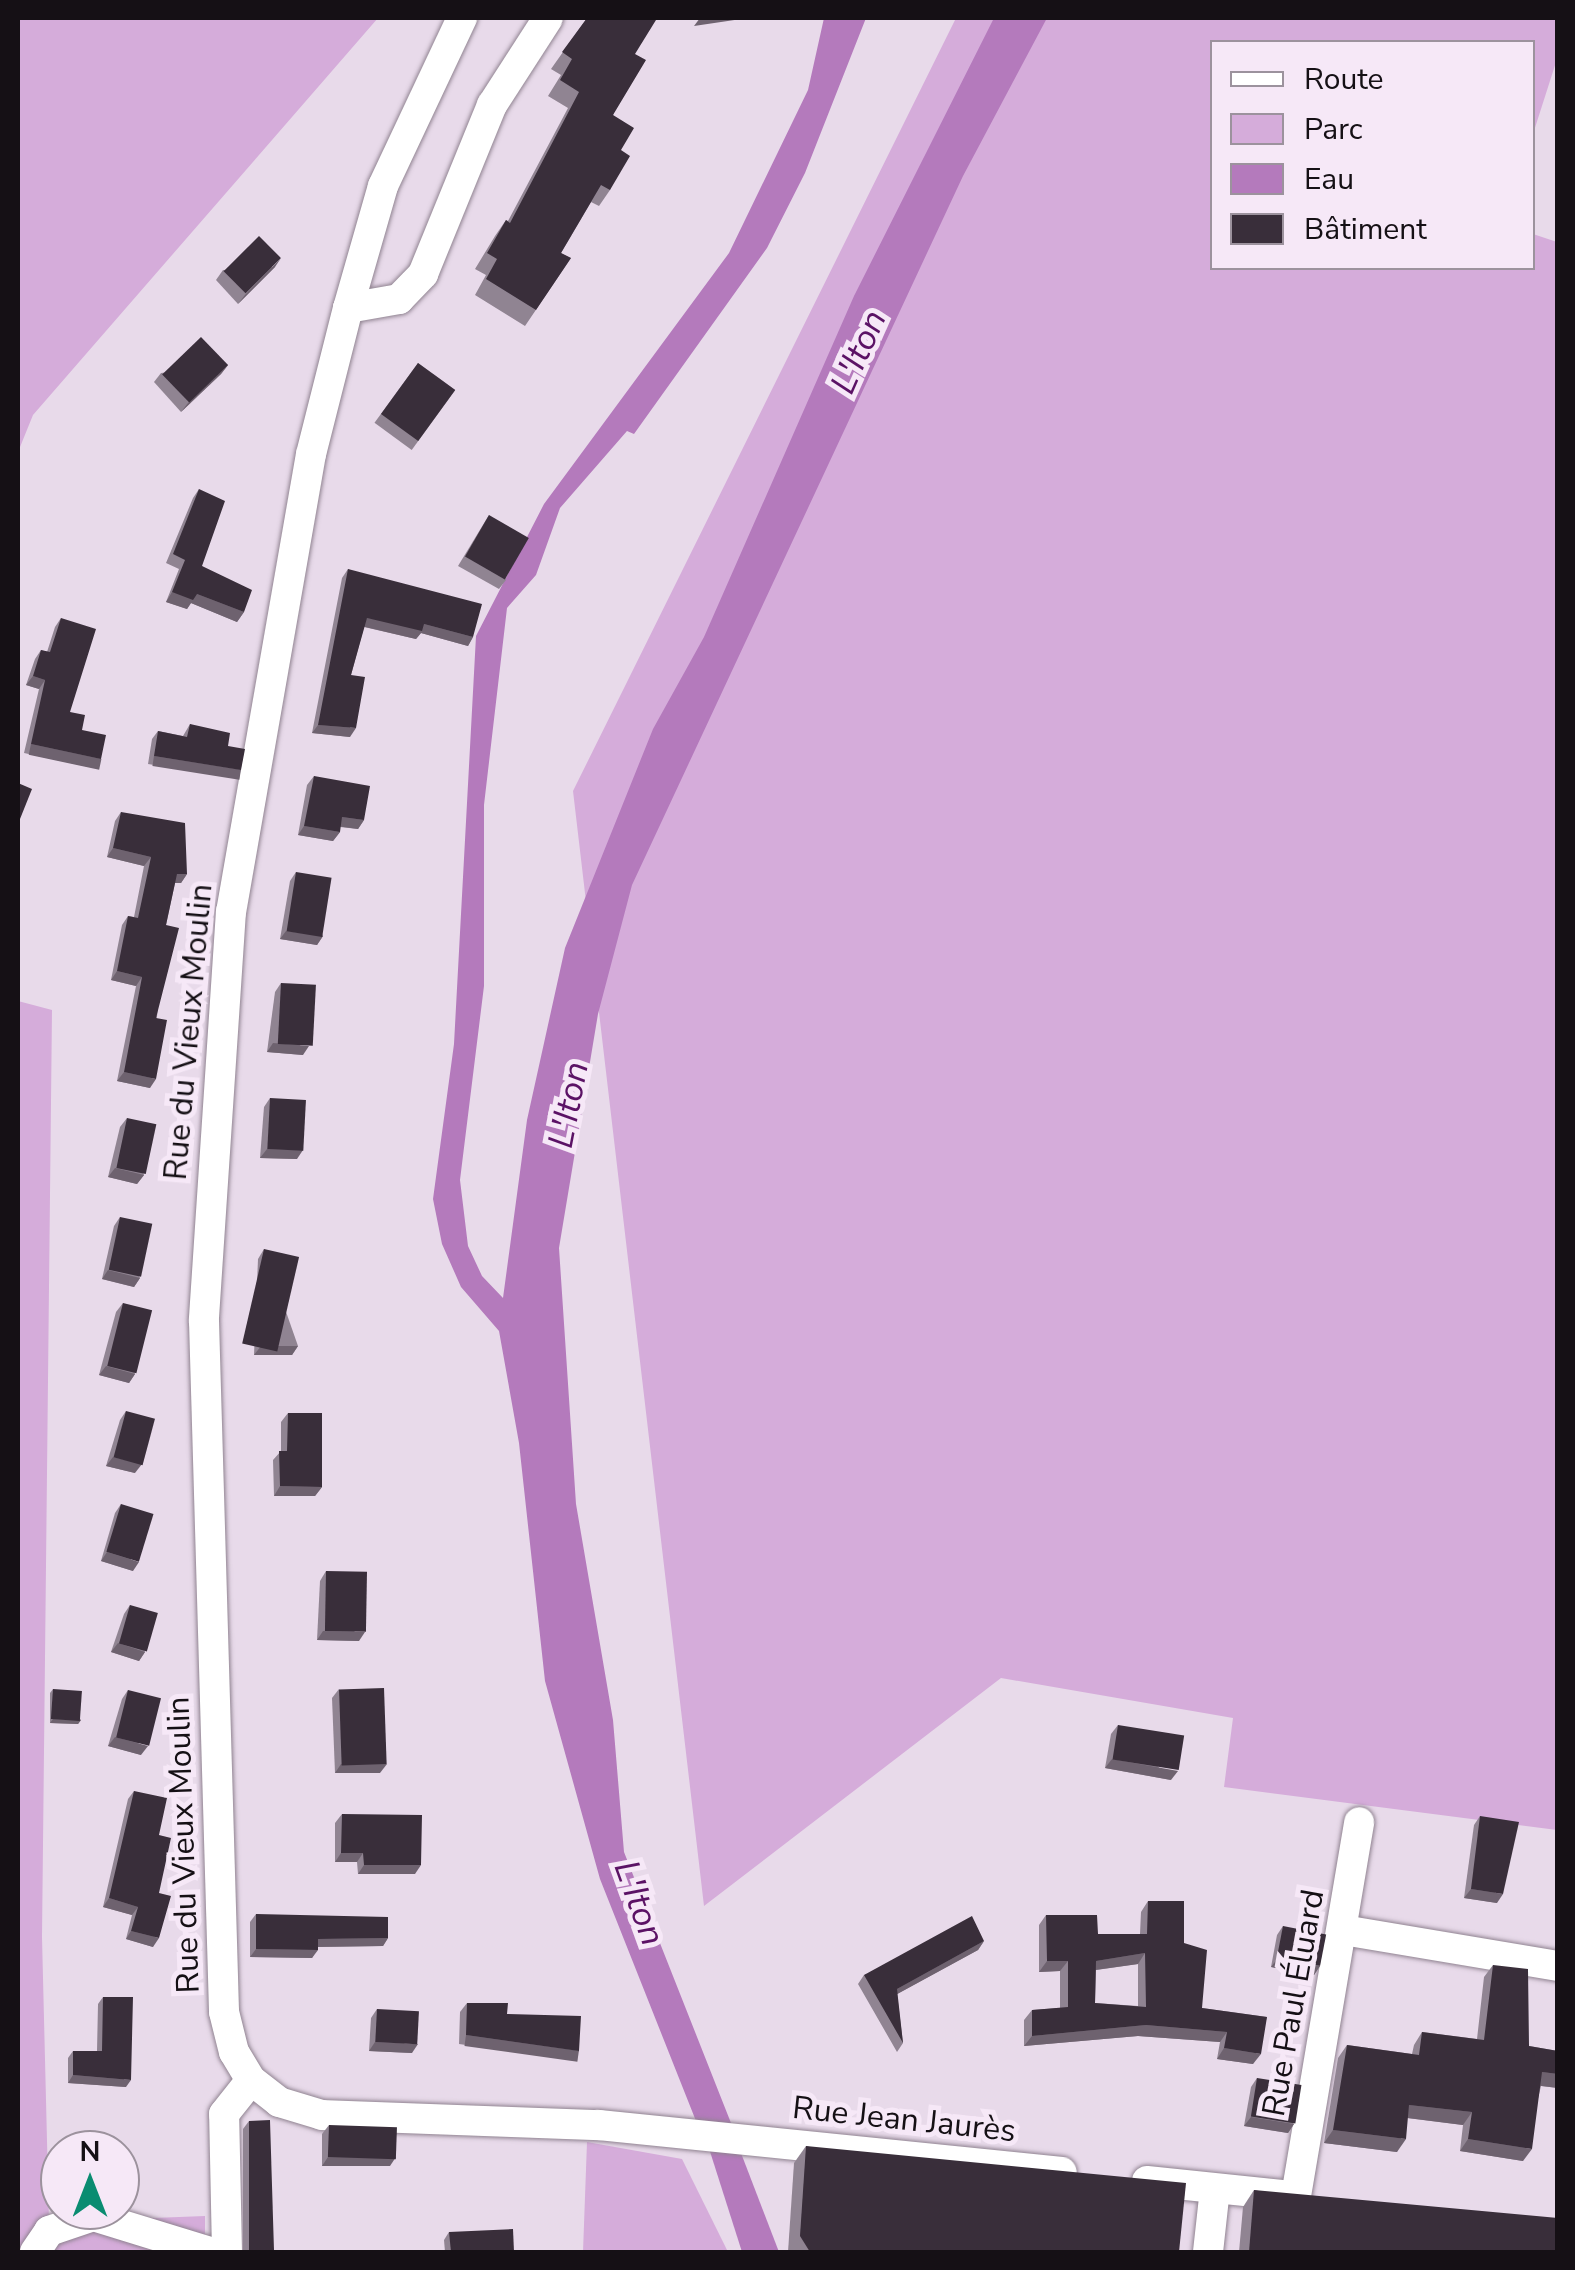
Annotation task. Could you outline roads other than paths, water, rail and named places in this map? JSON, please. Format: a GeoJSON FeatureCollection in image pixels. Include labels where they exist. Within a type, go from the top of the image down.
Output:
{"type":"FeatureCollection","features":[{"type":"Feature","properties":{"kind":"street","name":"Rue du Vieux Moulin"},"geometry":{"type":"LineString","coordinates":[[251,2080],[234,2052],[224,1993],[204,1321],[214,1108],[230,911],[311,454],[348,308],[383,186],[462,18]]}},
{"type":"Feature","properties":{"kind":"street"},"geometry":{"type":"LineString","coordinates":[[348,308],[399,300],[424,274],[492,106],[548,18]]}},
{"type":"Feature","properties":{"kind":"street","name":"Rue Paul Éluard"},"geometry":{"type":"LineString","coordinates":[[1296,2196],[1359,1822]]}},
{"type":"Feature","properties":{"kind":"street"},"geometry":{"type":"LineString","coordinates":[[1343,1930],[1558,1966]]}},
{"type":"Feature","properties":{"kind":"street"},"geometry":{"type":"LineString","coordinates":[[227,2252],[224,2114],[251,2080]]}},
{"type":"Feature","properties":{"kind":"street","name":"Rue Jean Jaurès"},"geometry":{"type":"LineString","coordinates":[[251,2080],[280,2102],[322,2115],[600,2125],[1334,2199]]}},
{"type":"Feature","properties":{"kind":"street"},"geometry":{"type":"LineString","coordinates":[[1208,2252],[1215,2189]]}},
{"type":"Feature","properties":{"kind":"street"},"geometry":{"type":"LineString","coordinates":[[35,2252],[48,2231],[93,2216],[210,2252]]}},
{"type":"Feature","properties":{"kind":"water","name":"L'Iton"},"geometry":{"type":"Polygon","coordinates":[[[824,18],[866,18],[805,173],[767,248],[634,434],[627,431],[560,508],[536,575],[507,608],[484,805],[484,986],[460,1180],[468,1246],[482,1276],[503,1298],[527,1120],[565,948],[653,729],[704,637],[854,296],[994,18],[1047,18],[963,176],[632,885],[598,1014],[559,1248],[576,1504],[613,1720],[624,1852],[731,2123],[696,2121],[600,1879],[545,1681],[519,1443],[499,1331],[461,1287],[442,1244],[433,1199],[454,1044],[476,636],[544,504],[729,253],[808,90],[824,18]]]}},
{"type":"Feature","properties":{"kind":"water"},"geometry":{"type":"Polygon","coordinates":[[[706,2139],[736,2140],[779,2252],[742,2252],[706,2139]]]}}]}
